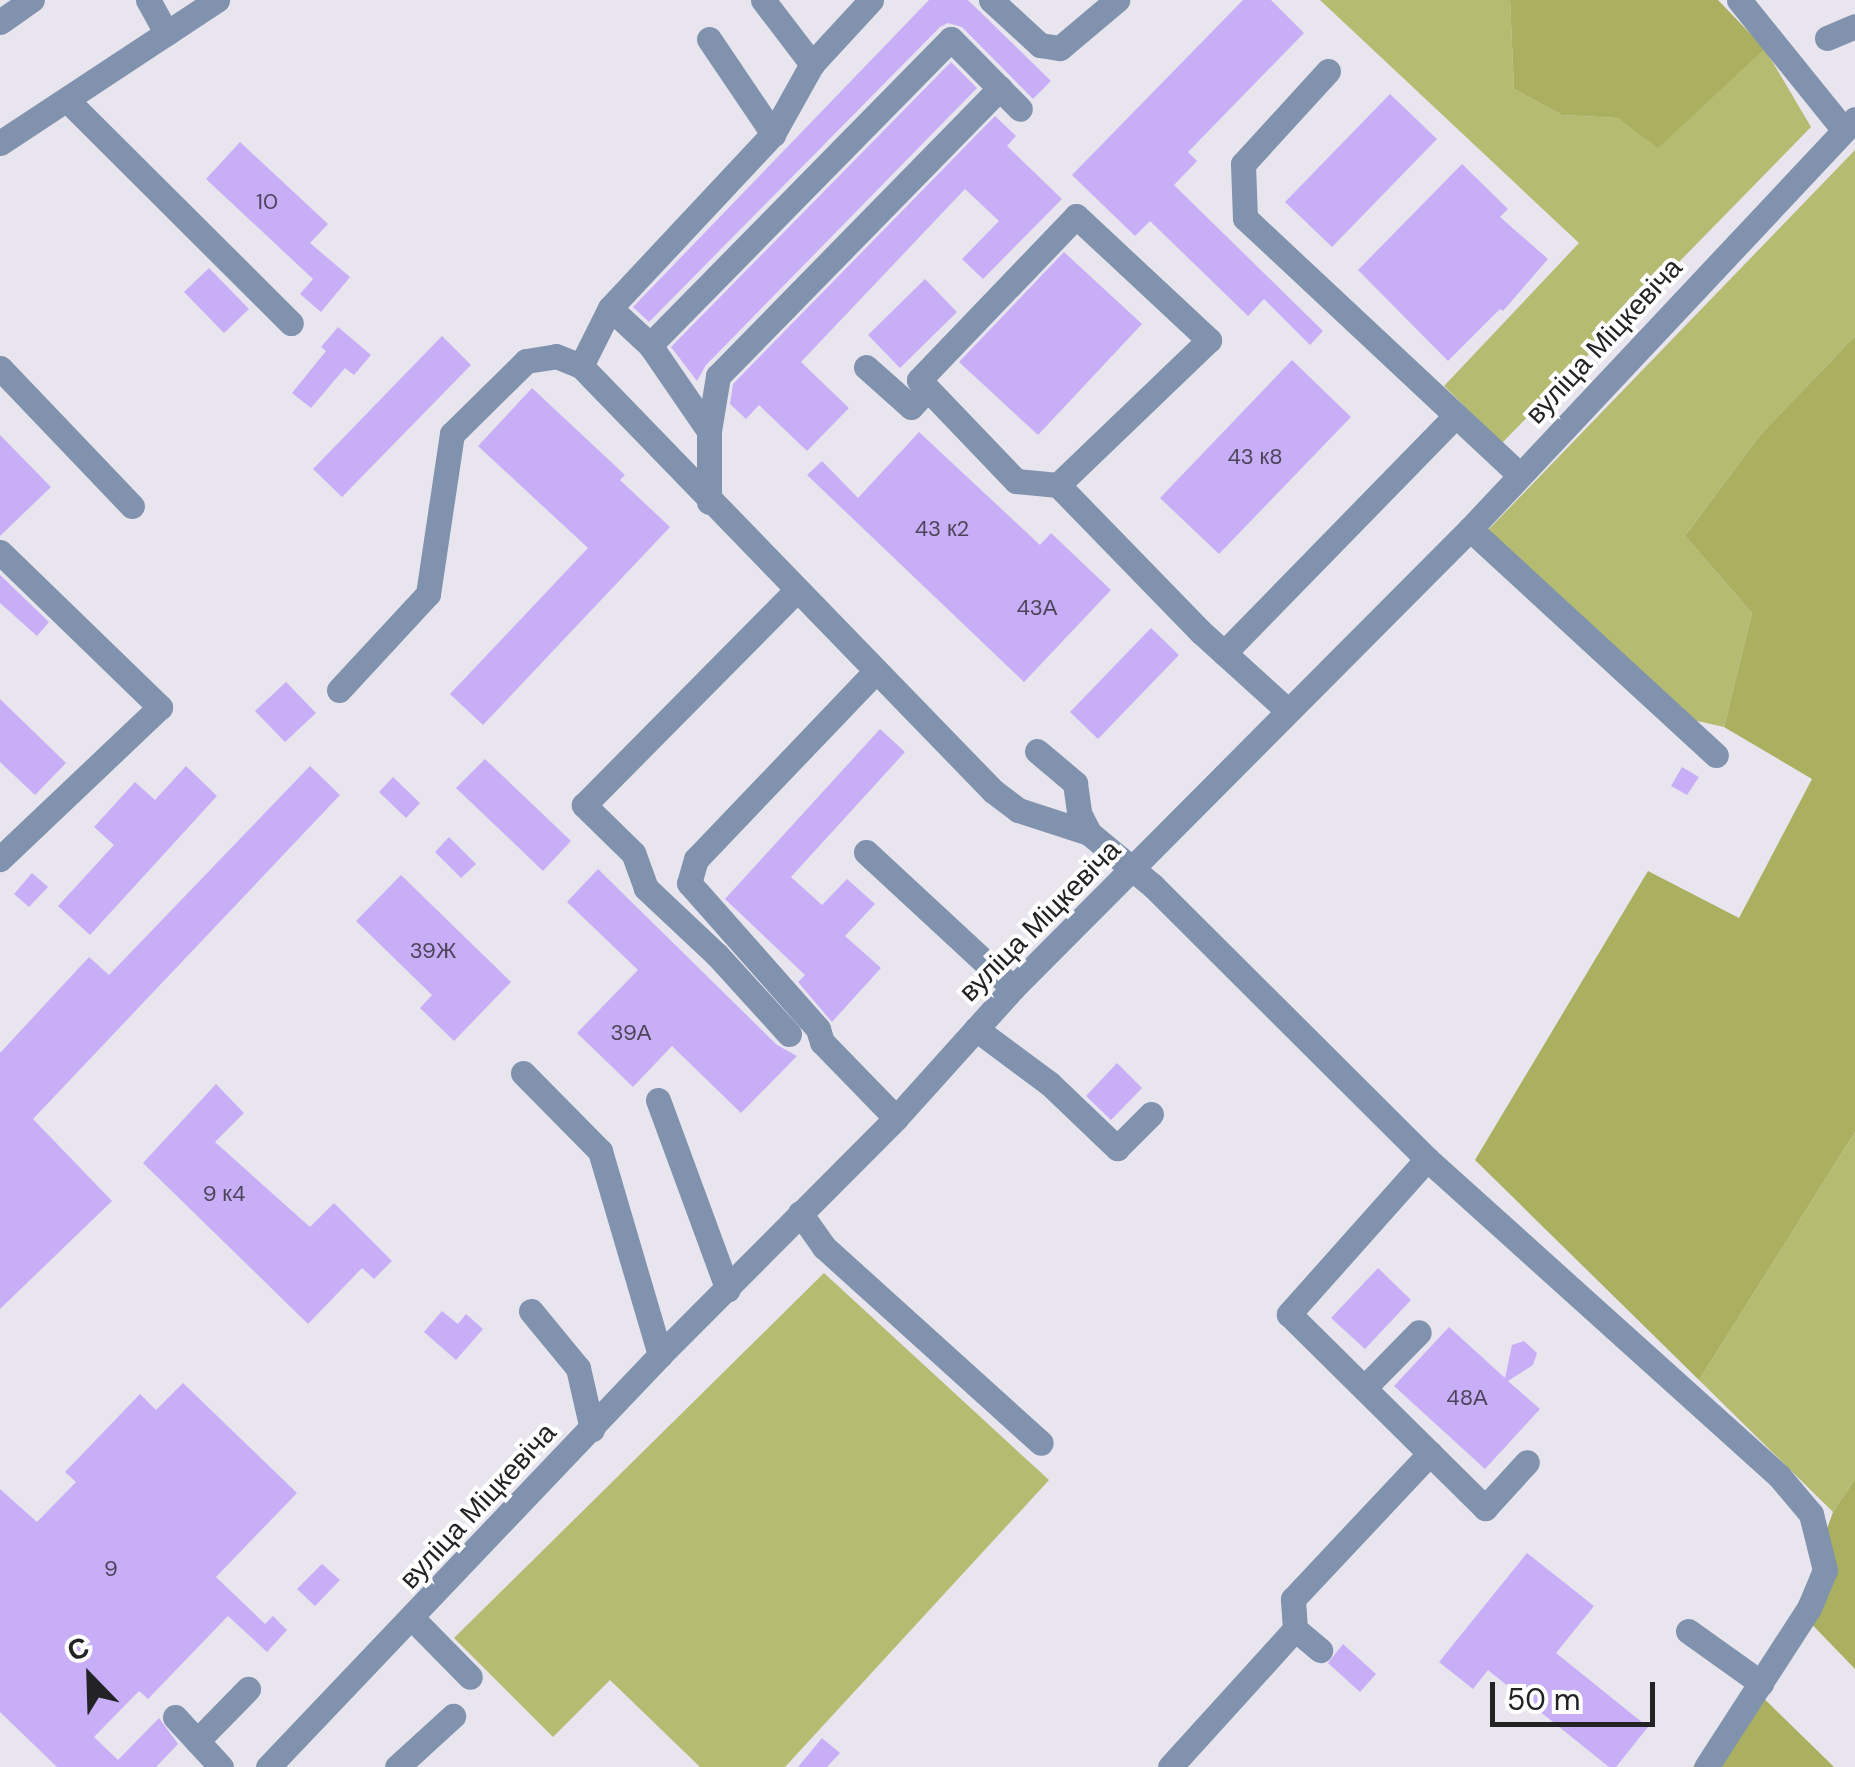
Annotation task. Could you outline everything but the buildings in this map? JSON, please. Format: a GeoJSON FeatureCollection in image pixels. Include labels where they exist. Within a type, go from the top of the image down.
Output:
{"type":"FeatureCollection","features":[{"type":"Feature","properties":{"kind":"street"},"geometry":{"type":"LineString","coordinates":[[0,22],[32,0]]}},
{"type":"Feature","properties":{"kind":"street"},"geometry":{"type":"LineString","coordinates":[[148,0],[166,33]]}},
{"type":"Feature","properties":{"kind":"street"},"geometry":{"type":"LineString","coordinates":[[0,142],[217,0]]}},
{"type":"Feature","properties":{"kind":"street"},"geometry":{"type":"LineString","coordinates":[[762,0],[812,64]]}},
{"type":"Feature","properties":{"kind":"street"},"geometry":{"type":"LineString","coordinates":[[581,366],[610,308],[772,134],[812,64],[870,0]]}},
{"type":"Feature","properties":{"kind":"street"},"geometry":{"type":"LineString","coordinates":[[991,0],[1040,45],[1060,48],[1090,8],[1118,0]]}},
{"type":"Feature","properties":{"kind":"street"},"geometry":{"type":"LineString","coordinates":[[1739,0],[1849,124]]}},
{"type":"Feature","properties":{"kind":"street"},"geometry":{"type":"LineString","coordinates":[[1827,38],[1855,26]]}},
{"type":"Feature","properties":{"kind":"street"},"geometry":{"type":"LineString","coordinates":[[709,39],[772,134]]}},
{"type":"Feature","properties":{"kind":"street"},"geometry":{"type":"LineString","coordinates":[[650,345],[951,39],[1020,109]]}},
{"type":"Feature","properties":{"kind":"street"},"geometry":{"type":"LineString","coordinates":[[1328,70],[1243,164],[1245,218],[1520,475]]}},
{"type":"Feature","properties":{"kind":"street"},"geometry":{"type":"LineString","coordinates":[[709,502],[710,431],[718,376],[1000,88]]}},
{"type":"Feature","properties":{"kind":"street"},"geometry":{"type":"LineString","coordinates":[[66,100],[291,323]]}},
{"type":"Feature","properties":{"kind":"street","name":"вуліца Міцкевіча"},"geometry":{"type":"LineString","coordinates":[[268,1767],[660,1355],[896,1118],[1013,988],[1470,528],[1849,124]]}},
{"type":"Feature","properties":{"kind":"street"},"geometry":{"type":"LineString","coordinates":[[1058,485],[1210,340],[1076,216],[919,380],[1016,481],[1058,485],[1224,653],[1287,710]]}},
{"type":"Feature","properties":{"kind":"street"},"geometry":{"type":"LineString","coordinates":[[610,308],[650,345],[710,431]]}},
{"type":"Feature","properties":{"kind":"street"},"geometry":{"type":"LineString","coordinates":[[339,690],[428,594],[452,434],[526,362],[556,356],[581,366],[993,791],[1018,810],[1088,832],[1134,869],[1427,1160],[1779,1476],[1811,1514],[1825,1570],[1808,1608],[1706,1767]]}},
{"type":"Feature","properties":{"kind":"street"},"geometry":{"type":"LineString","coordinates":[[866,367],[910,407],[927,388]]}},
{"type":"Feature","properties":{"kind":"street"},"geometry":{"type":"LineString","coordinates":[[0,368],[132,506]]}},
{"type":"Feature","properties":{"kind":"street"},"geometry":{"type":"LineString","coordinates":[[1224,653],[1456,414]]}},
{"type":"Feature","properties":{"kind":"street"},"geometry":{"type":"LineString","coordinates":[[1470,528],[1716,755]]}},
{"type":"Feature","properties":{"kind":"street"},"geometry":{"type":"LineString","coordinates":[[0,552],[160,707],[0,859]]}},
{"type":"Feature","properties":{"kind":"street"},"geometry":{"type":"LineString","coordinates":[[789,1034],[717,955],[646,888],[633,853],[584,805],[797,590]]}},
{"type":"Feature","properties":{"kind":"street"},"geometry":{"type":"LineString","coordinates":[[875,672],[696,859],[688,883],[818,1029],[822,1042],[896,1118]]}},
{"type":"Feature","properties":{"kind":"street"},"geometry":{"type":"LineString","coordinates":[[1037,751],[1075,783],[1079,812],[1088,832]]}},
{"type":"Feature","properties":{"kind":"street"},"geometry":{"type":"LineString","coordinates":[[866,852],[1013,988]]}},
{"type":"Feature","properties":{"kind":"street"},"geometry":{"type":"LineString","coordinates":[[976,1029],[1050,1084],[1117,1148],[1150,1114]]}},
{"type":"Feature","properties":{"kind":"street"},"geometry":{"type":"LineString","coordinates":[[523,1072],[600,1151],[660,1355]]}},
{"type":"Feature","properties":{"kind":"street"},"geometry":{"type":"LineString","coordinates":[[658,1100],[728,1290]]}},
{"type":"Feature","properties":{"kind":"street"},"geometry":{"type":"LineString","coordinates":[[1427,1160],[1289,1314],[1485,1508],[1527,1462]]}},
{"type":"Feature","properties":{"kind":"street"},"geometry":{"type":"LineString","coordinates":[[800,1213],[824,1247],[1041,1444]]}},
{"type":"Feature","properties":{"kind":"street"},"geometry":{"type":"LineString","coordinates":[[531,1311],[578,1368],[592,1430]]}},
{"type":"Feature","properties":{"kind":"street"},"geometry":{"type":"LineString","coordinates":[[1364,1388],[1418,1332]]}},
{"type":"Feature","properties":{"kind":"street"},"geometry":{"type":"LineString","coordinates":[[1170,1767],[1295,1630],[1293,1599],[1430,1453]]}},
{"type":"Feature","properties":{"kind":"street"},"geometry":{"type":"LineString","coordinates":[[412,1618],[470,1676]]}},
{"type":"Feature","properties":{"kind":"street"},"geometry":{"type":"LineString","coordinates":[[1295,1630],[1320,1650]]}},
{"type":"Feature","properties":{"kind":"street"},"geometry":{"type":"LineString","coordinates":[[1688,1631],[1760,1683]]}},
{"type":"Feature","properties":{"kind":"street"},"geometry":{"type":"LineString","coordinates":[[197,1741],[248,1689]]}},
{"type":"Feature","properties":{"kind":"street"},"geometry":{"type":"LineString","coordinates":[[397,1767],[452,1716]]}},
{"type":"Feature","properties":{"kind":"street"},"geometry":{"type":"LineString","coordinates":[[175,1717],[221,1767]]}},
{"type":"Feature","properties":{"kind":"green space"},"geometry":{"type":"Polygon","coordinates":[[[1320,0],[1510,0],[1514,89],[1562,115],[1617,118],[1658,147],[1765,49],[1811,127],[1502,443],[1444,386],[1579,243],[1320,0]]]}},
{"type":"Feature","properties":{"kind":"green space"},"geometry":{"type":"Polygon","coordinates":[[[1510,0],[1718,0],[1765,49],[1658,148],[1617,118],[1562,115],[1514,89],[1510,0]]]}},
{"type":"Feature","properties":{"kind":"green space"},"geometry":{"type":"Polygon","coordinates":[[[1855,150],[1855,336],[1761,434],[1685,536],[1752,613],[1724,727],[1693,720],[1488,530],[1855,150]]]}},
{"type":"Feature","properties":{"kind":"green space"},"geometry":{"type":"Polygon","coordinates":[[[1855,336],[1855,1132],[1699,1380],[1475,1160],[1648,871],[1739,918],[1812,779],[1724,727],[1752,613],[1685,536],[1761,434],[1855,336]]]}},
{"type":"Feature","properties":{"kind":"green space"},"geometry":{"type":"Polygon","coordinates":[[[1855,1132],[1855,1479],[1833,1512],[1699,1380],[1855,1132]]]}},
{"type":"Feature","properties":{"kind":"green space"},"geometry":{"type":"Polygon","coordinates":[[[824,1273],[1049,1480],[785,1767],[700,1767],[610,1680],[553,1737],[454,1638],[824,1273]]]}},
{"type":"Feature","properties":{"kind":"green space"},"geometry":{"type":"Polygon","coordinates":[[[1855,1479],[1855,1669],[1798,1610],[1833,1512],[1855,1479]]]}},
{"type":"Feature","properties":{"kind":"green space"},"geometry":{"type":"Polygon","coordinates":[[[1748,1683],[1834,1767],[1693,1767],[1748,1683]]]}}]}
